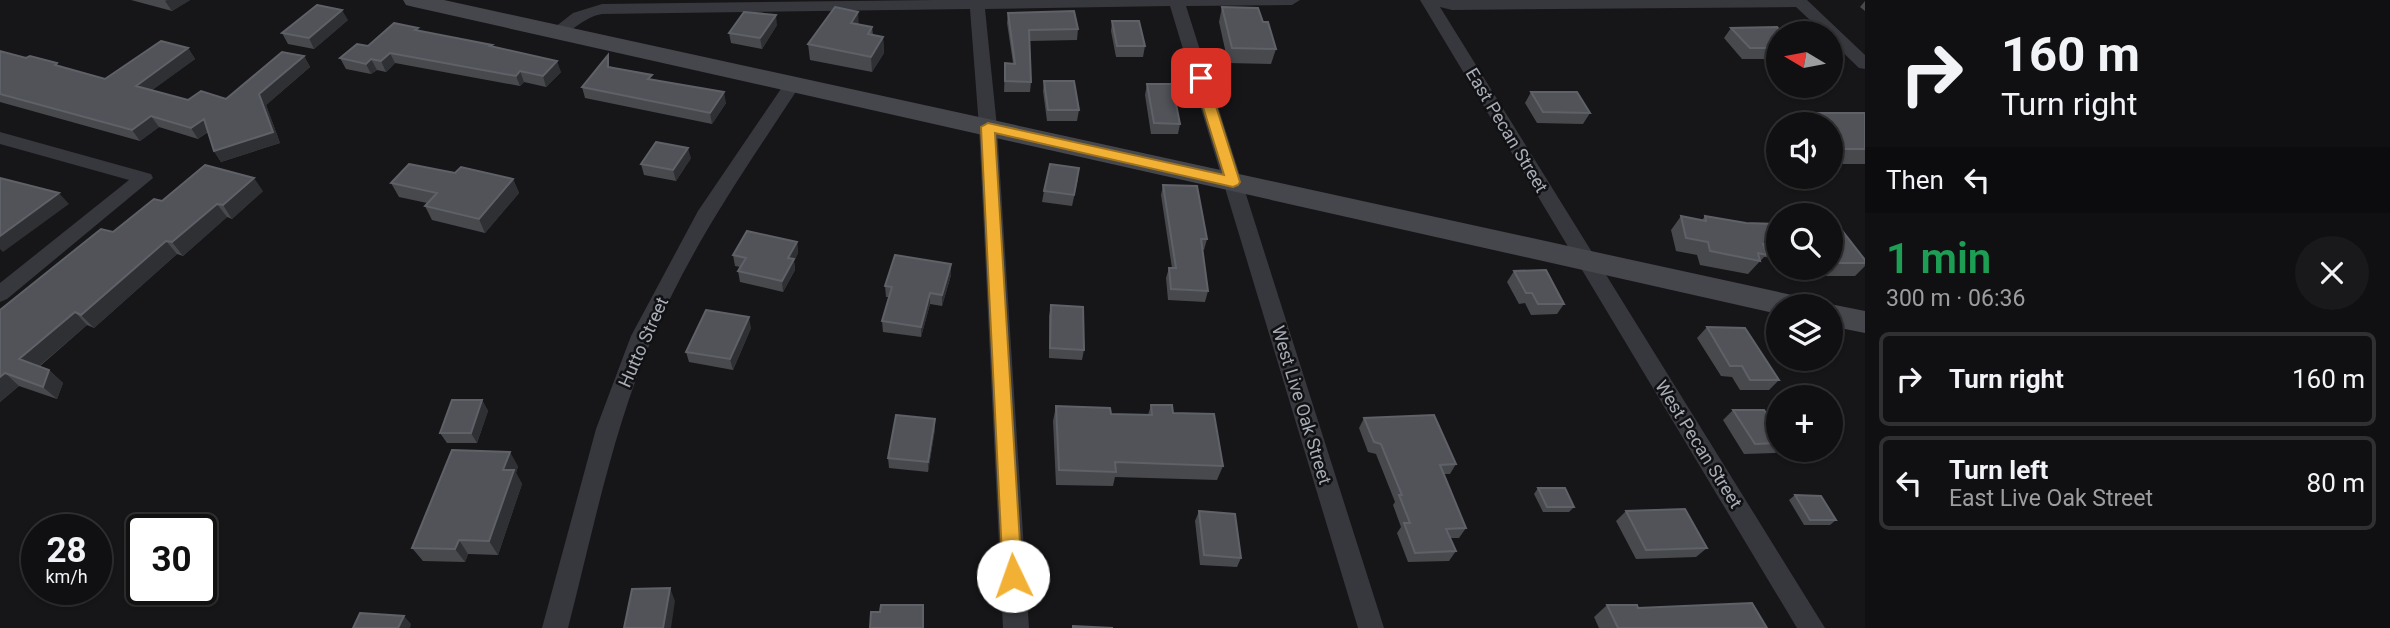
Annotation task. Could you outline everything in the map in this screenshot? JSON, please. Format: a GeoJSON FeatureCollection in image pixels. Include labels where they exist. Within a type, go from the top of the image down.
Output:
{"type":"FeatureCollection","features":[{"type":"Feature","properties":{"kind":"main road"},"geometry":{"type":"LineString","coordinates":[[414,0],[1766,300]]}},
{"type":"Feature","properties":{"kind":"main road"},"geometry":{"type":"LineString","coordinates":[[1843,318],[1865,323]]}},
{"type":"Feature","properties":{"kind":"street","name":"West Live Oak Street"},"geometry":{"type":"LineString","coordinates":[[1176,0],[1371,628]]}},
{"type":"Feature","properties":{"kind":"street"},"geometry":{"type":"LineString","coordinates":[[558,31],[572,18],[587,11],[602,9],[1292,0]]}},
{"type":"Feature","properties":{"kind":"street"},"geometry":{"type":"LineString","coordinates":[[1429,0],[1452,5],[1799,1],[1865,64]]}},
{"type":"Feature","properties":{"kind":"street","name":"East Pecan Street"},"geometry":{"type":"LineString","coordinates":[[1429,0],[1586,260]]}},
{"type":"Feature","properties":{"kind":"street"},"geometry":{"type":"LineString","coordinates":[[977,4],[988,127],[1016,628]]}},
{"type":"Feature","properties":{"kind":"street","name":"Hutto Street"},"geometry":{"type":"LineString","coordinates":[[555,628],[608,429],[642,336],[705,216],[793,84]]}},
{"type":"Feature","properties":{"kind":"street"},"geometry":{"type":"LineString","coordinates":[[0,138],[144,178],[0,293]]}},
{"type":"Feature","properties":{"kind":"street","name":"West Pecan Street"},"geometry":{"type":"LineString","coordinates":[[1586,260],[1812,628]]}},
{"type":"Feature","properties":{"kind":"building"},"geometry":{"type":"Polygon","coordinates":[[[317,5],[342,10],[309,38],[282,33],[317,5]]]}},
{"type":"Feature","properties":{"kind":"building"},"geometry":{"type":"Polygon","coordinates":[[[835,7],[858,12],[851,23],[872,27],[868,34],[883,37],[871,57],[808,44],[835,7]]]}},
{"type":"Feature","properties":{"kind":"building"},"geometry":{"type":"Polygon","coordinates":[[[1222,7],[1258,8],[1263,22],[1268,22],[1276,49],[1232,48],[1222,7]]]}},
{"type":"Feature","properties":{"kind":"building"},"geometry":{"type":"Polygon","coordinates":[[[1074,11],[1078,29],[1029,30],[1031,82],[1005,81],[1005,63],[1015,64],[1008,13],[1074,11]]]}},
{"type":"Feature","properties":{"kind":"building"},"geometry":{"type":"Polygon","coordinates":[[[744,12],[776,15],[760,38],[729,33],[744,12]]]}},
{"type":"Feature","properties":{"kind":"building"},"geometry":{"type":"Polygon","coordinates":[[[1112,21],[1139,21],[1145,46],[1117,46],[1112,21]]]}},
{"type":"Feature","properties":{"kind":"building"},"geometry":{"type":"Polygon","coordinates":[[[394,23],[557,61],[543,76],[520,71],[516,76],[390,53],[381,61],[371,59],[366,64],[340,58],[357,44],[368,46],[394,23]]]}},
{"type":"Feature","properties":{"kind":"building"},"geometry":{"type":"Polygon","coordinates":[[[1766,27],[1766,48],[1750,48],[1731,28],[1766,27]]]}},
{"type":"Feature","properties":{"kind":"building"},"geometry":{"type":"Polygon","coordinates":[[[161,41],[188,48],[136,86],[188,100],[201,91],[226,99],[282,52],[304,56],[259,94],[273,132],[214,151],[204,119],[191,128],[151,116],[132,130],[0,94],[0,51],[57,63],[55,65],[105,79],[161,41]]]}},
{"type":"Feature","properties":{"kind":"building"},"geometry":{"type":"Polygon","coordinates":[[[608,55],[608,67],[652,75],[648,79],[724,92],[710,113],[582,87],[608,55]]]}},
{"type":"Feature","properties":{"kind":"building"},"geometry":{"type":"Polygon","coordinates":[[[1044,81],[1074,81],[1079,110],[1048,110],[1044,81]]]}},
{"type":"Feature","properties":{"kind":"building"},"geometry":{"type":"Polygon","coordinates":[[[1147,84],[1172,84],[1180,124],[1154,123],[1147,84]]]}},
{"type":"Feature","properties":{"kind":"building"},"geometry":{"type":"Polygon","coordinates":[[[1531,92],[1577,92],[1590,113],[1543,112],[1531,92]]]}},
{"type":"Feature","properties":{"kind":"building"},"geometry":{"type":"Polygon","coordinates":[[[1843,113],[1865,113],[1865,149],[1843,149],[1843,113]]]}},
{"type":"Feature","properties":{"kind":"building"},"geometry":{"type":"Polygon","coordinates":[[[656,142],[688,148],[673,170],[641,164],[656,142]]]}},
{"type":"Feature","properties":{"kind":"building"},"geometry":{"type":"Polygon","coordinates":[[[409,164],[455,173],[461,167],[513,179],[479,219],[425,206],[437,193],[391,183],[409,164]]]}},
{"type":"Feature","properties":{"kind":"building"},"geometry":{"type":"Polygon","coordinates":[[[1050,164],[1079,168],[1074,195],[1044,191],[1050,164]]]}},
{"type":"Feature","properties":{"kind":"building"},"geometry":{"type":"Polygon","coordinates":[[[205,165],[254,178],[223,205],[217,204],[172,242],[166,241],[81,315],[75,312],[19,359],[49,370],[43,387],[5,373],[0,377],[0,310],[101,229],[113,232],[154,199],[162,201],[205,165]]]}},
{"type":"Feature","properties":{"kind":"building"},"geometry":{"type":"Polygon","coordinates":[[[0,178],[59,193],[0,236],[0,178]]]}},
{"type":"Feature","properties":{"kind":"building"},"geometry":{"type":"Polygon","coordinates":[[[1163,185],[1197,186],[1207,239],[1201,239],[1208,291],[1171,289],[1169,268],[1176,268],[1163,185]]]}},
{"type":"Feature","properties":{"kind":"building"},"geometry":{"type":"Polygon","coordinates":[[[1681,216],[1706,221],[1705,216],[1766,224],[1766,244],[1763,244],[1766,255],[1758,253],[1760,261],[1710,251],[1708,242],[1686,238],[1681,216]]]}},
{"type":"Feature","properties":{"kind":"building"},"geometry":{"type":"Polygon","coordinates":[[[747,231],[797,242],[788,258],[794,259],[782,281],[738,271],[746,258],[733,255],[747,231]]]}},
{"type":"Feature","properties":{"kind":"building"},"geometry":{"type":"Polygon","coordinates":[[[1843,232],[1865,260],[1865,263],[1843,263],[1843,232]]]}},
{"type":"Feature","properties":{"kind":"building"},"geometry":{"type":"Polygon","coordinates":[[[895,255],[951,264],[942,295],[930,293],[921,327],[882,321],[892,287],[885,286],[895,255]]]}},
{"type":"Feature","properties":{"kind":"building"},"geometry":{"type":"Polygon","coordinates":[[[1546,270],[1564,304],[1538,304],[1532,293],[1526,293],[1514,271],[1546,270]]]}},
{"type":"Feature","properties":{"kind":"building"},"geometry":{"type":"Polygon","coordinates":[[[1051,305],[1083,307],[1084,350],[1050,348],[1051,305]]]}},
{"type":"Feature","properties":{"kind":"building"},"geometry":{"type":"Polygon","coordinates":[[[706,310],[749,317],[730,359],[686,352],[706,310]]]}},
{"type":"Feature","properties":{"kind":"building"},"geometry":{"type":"Polygon","coordinates":[[[1707,327],[1745,328],[1766,360],[1766,371],[1773,371],[1779,380],[1750,380],[1742,366],[1730,366],[1707,327]]]}},
{"type":"Feature","properties":{"kind":"building"},"geometry":{"type":"Polygon","coordinates":[[[452,400],[482,400],[471,433],[440,433],[452,400]]]}},
{"type":"Feature","properties":{"kind":"building"},"geometry":{"type":"Polygon","coordinates":[[[1151,405],[1172,405],[1173,413],[1214,414],[1223,466],[1115,462],[1116,472],[1059,470],[1056,406],[1110,408],[1111,414],[1152,415],[1151,405]]]}},
{"type":"Feature","properties":{"kind":"building"},"geometry":{"type":"Polygon","coordinates":[[[1733,410],[1764,410],[1766,413],[1766,444],[1755,444],[1733,410]]]}},
{"type":"Feature","properties":{"kind":"building"},"geometry":{"type":"Polygon","coordinates":[[[896,415],[935,419],[928,462],[888,458],[896,415]]]}},
{"type":"Feature","properties":{"kind":"building"},"geometry":{"type":"Polygon","coordinates":[[[1434,415],[1456,464],[1440,465],[1466,528],[1446,529],[1456,551],[1415,553],[1404,523],[1410,523],[1399,495],[1402,495],[1381,444],[1374,442],[1364,418],[1434,415]]]}},
{"type":"Feature","properties":{"kind":"building"},"geometry":{"type":"Polygon","coordinates":[[[452,450],[510,452],[503,470],[514,470],[489,541],[459,540],[455,549],[412,548],[452,450]]]}},
{"type":"Feature","properties":{"kind":"building"},"geometry":{"type":"Polygon","coordinates":[[[1538,488],[1565,488],[1574,507],[1547,507],[1538,488]]]}},
{"type":"Feature","properties":{"kind":"building"},"geometry":{"type":"Polygon","coordinates":[[[1795,495],[1821,496],[1836,520],[1810,520],[1795,495]]]}},
{"type":"Feature","properties":{"kind":"building"},"geometry":{"type":"Polygon","coordinates":[[[1685,509],[1707,548],[1646,550],[1626,511],[1685,509]]]}},
{"type":"Feature","properties":{"kind":"building"},"geometry":{"type":"Polygon","coordinates":[[[1199,511],[1235,514],[1241,558],[1204,555],[1199,511]]]}},
{"type":"Feature","properties":{"kind":"building"},"geometry":{"type":"Polygon","coordinates":[[[670,588],[663,628],[624,628],[632,589],[670,588]]]}},
{"type":"Feature","properties":{"kind":"building"},"geometry":{"type":"Polygon","coordinates":[[[1752,603],[1767,628],[1618,628],[1607,605],[1637,605],[1638,608],[1752,603]]]}},
{"type":"Feature","properties":{"kind":"building"},"geometry":{"type":"Polygon","coordinates":[[[881,605],[923,605],[923,628],[870,628],[871,612],[880,612],[881,605]]]}},
{"type":"Feature","properties":{"kind":"building"},"geometry":{"type":"Polygon","coordinates":[[[360,613],[404,616],[398,628],[353,628],[360,613]]]}},
{"type":"Feature","properties":{"kind":"building"},"geometry":{"type":"Polygon","coordinates":[[[1073,626],[1113,628],[1073,628],[1073,626]]]}},
{"type":"Feature","properties":{"kind":"route"},"geometry":{"type":"LineString","coordinates":[[1013,576],[988,127],[1233,182],[1201,78]]}}]}
